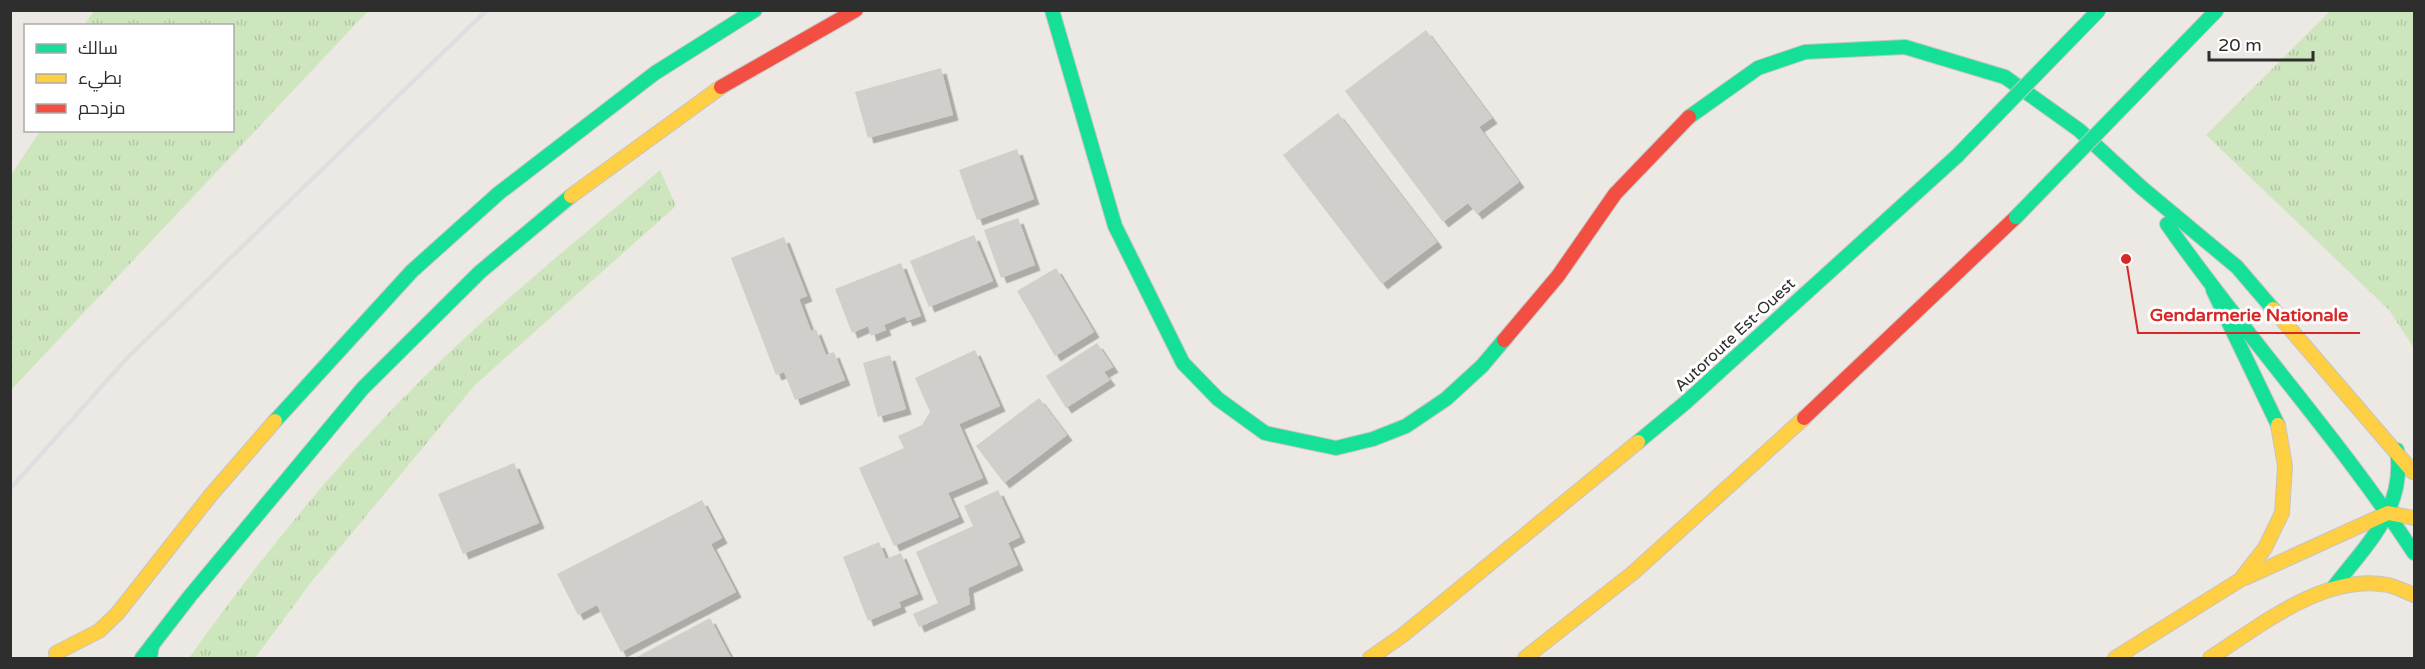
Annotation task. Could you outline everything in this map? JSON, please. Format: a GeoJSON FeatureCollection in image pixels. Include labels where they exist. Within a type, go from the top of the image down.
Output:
{"type":"FeatureCollection","features":[{"type":"Feature","properties":{"kind":"main road"},"geometry":{"type":"LineString","coordinates":[[41,658],[56,653],[99,630],[117,614],[210,496],[332,356],[412,271],[499,193],[655,73],[755,10]]}},
{"type":"Feature","properties":{"kind":"main road"},"geometry":{"type":"LineString","coordinates":[[142,658],[151,652],[190,596],[363,388],[480,272],[574,194],[729,82],[856,10]]}},
{"type":"Feature","properties":{"kind":"main road"},"geometry":{"type":"LineString","coordinates":[[1043,10],[1056,25]]}},
{"type":"Feature","properties":{"kind":"main road"},"geometry":{"type":"LineString","coordinates":[[1052,10],[1115,226],[1184,363],[1218,399],[1265,433],[1336,448],[1372,439],[1406,426],[1446,399],[1482,366],[1558,276],[1615,194],[1681,123],[1758,68],[1804,52],[1905,47],[2005,76],[2079,130],[2142,188],[2238,267],[2397,450],[2415,474]]}},
{"type":"Feature","properties":{"kind":"main road","name":"Autoroute Est-Ouest"},"geometry":{"type":"LineString","coordinates":[[1370,658],[1412,627],[1685,403],[1957,156],[2099,10]]}},
{"type":"Feature","properties":{"kind":"main road"},"geometry":{"type":"LineString","coordinates":[[1526,658],[1643,565],[1795,427],[2016,217],[2217,10]]}},
{"type":"Feature","properties":{"kind":"main road"},"geometry":{"type":"LineString","coordinates":[[2142,188],[2213,290],[2388,513],[2415,553]]}},
{"type":"Feature","properties":{"kind":"main road"},"geometry":{"type":"LineString","coordinates":[[2213,290],[2277,421],[2285,466],[2282,513],[2265,548],[2240,580]]}},
{"type":"Feature","properties":{"kind":"main road"},"geometry":{"type":"LineString","coordinates":[[2333,588],[2388,513],[2399,485],[2397,450]]}},
{"type":"Feature","properties":{"kind":"main road"},"geometry":{"type":"LineString","coordinates":[[2115,658],[2240,580],[2388,513],[2415,518]]}},
{"type":"Feature","properties":{"kind":"main road"},"geometry":{"type":"LineString","coordinates":[[2210,658],[2281,614],[2333,588],[2367,582],[2398,586],[2415,595]]}},
{"type":"Feature","properties":{"kind":"main road"},"geometry":{"type":"LineString","coordinates":[[56,653],[71,652],[87,656]]}},
{"type":"Feature","properties":{"kind":"green space"},"geometry":{"type":"Polygon","coordinates":[[[94,11],[368,11],[11,390],[11,175],[39,132],[234,132],[234,24],[85,24],[94,11]]]}},
{"type":"Feature","properties":{"kind":"green space"},"geometry":{"type":"Polygon","coordinates":[[[2330,11],[2414,11],[2414,348],[2389,310],[2206,135],[2330,11]]]}},
{"type":"Feature","properties":{"kind":"green space"},"geometry":{"type":"Polygon","coordinates":[[[660,170],[676,206],[475,385],[312,581],[255,658],[189,658],[271,548],[361,442],[482,322],[660,170]]]}},
{"type":"Feature","properties":{"kind":"building"},"geometry":{"type":"Polygon","coordinates":[[[1426,30],[1492,118],[1479,127],[1519,182],[1477,214],[1468,203],[1443,222],[1345,91],[1426,30]]]}},
{"type":"Feature","properties":{"kind":"building"},"geometry":{"type":"Polygon","coordinates":[[[941,68],[953,115],[868,138],[855,92],[941,68]]]}},
{"type":"Feature","properties":{"kind":"building"},"geometry":{"type":"Polygon","coordinates":[[[1338,113],[1437,242],[1382,284],[1283,155],[1338,113]]]}},
{"type":"Feature","properties":{"kind":"building"},"geometry":{"type":"Polygon","coordinates":[[[1017,149],[1034,199],[977,220],[959,170],[1017,149]]]}},
{"type":"Feature","properties":{"kind":"building"},"geometry":{"type":"Polygon","coordinates":[[[1018,218],[1035,265],[1001,278],[984,230],[1018,218]]]}},
{"type":"Feature","properties":{"kind":"building"},"geometry":{"type":"Polygon","coordinates":[[[974,235],[993,281],[929,307],[910,261],[974,235]]]}},
{"type":"Feature","properties":{"kind":"building"},"geometry":{"type":"Polygon","coordinates":[[[784,237],[807,296],[799,299],[811,331],[816,329],[826,355],[834,352],[845,380],[795,400],[784,372],[776,375],[731,258],[784,237]]]}},
{"type":"Feature","properties":{"kind":"building"},"geometry":{"type":"Polygon","coordinates":[[[901,263],[921,316],[907,321],[905,316],[884,325],[886,330],[871,336],[868,326],[852,333],[835,289],[901,263]]]}},
{"type":"Feature","properties":{"kind":"building"},"geometry":{"type":"Polygon","coordinates":[[[1056,268],[1094,332],[1055,356],[1017,291],[1056,268]]]}},
{"type":"Feature","properties":{"kind":"building"},"geometry":{"type":"Polygon","coordinates":[[[1097,343],[1113,367],[1104,372],[1110,380],[1066,408],[1046,376],[1097,343]]]}},
{"type":"Feature","properties":{"kind":"building"},"geometry":{"type":"Polygon","coordinates":[[[975,350],[1000,406],[959,424],[983,478],[948,493],[959,517],[894,546],[859,468],[904,448],[898,436],[922,425],[930,412],[915,378],[975,350]]]}},
{"type":"Feature","properties":{"kind":"building"},"geometry":{"type":"Polygon","coordinates":[[[890,355],[906,409],[878,417],[863,363],[890,355]]]}},
{"type":"Feature","properties":{"kind":"building"},"geometry":{"type":"Polygon","coordinates":[[[1039,398],[1067,435],[1004,483],[976,446],[1039,398]]]}},
{"type":"Feature","properties":{"kind":"building"},"geometry":{"type":"Polygon","coordinates":[[[514,463],[539,523],[463,554],[438,494],[514,463]]]}},
{"type":"Feature","properties":{"kind":"building"},"geometry":{"type":"Polygon","coordinates":[[[998,490],[1020,537],[1008,543],[1018,565],[968,588],[970,604],[919,627],[913,614],[938,603],[916,552],[973,526],[964,506],[998,490]]]}},
{"type":"Feature","properties":{"kind":"building"},"geometry":{"type":"Polygon","coordinates":[[[702,500],[722,538],[711,544],[736,592],[621,652],[597,605],[578,615],[557,574],[702,500]]]}},
{"type":"Feature","properties":{"kind":"building"},"geometry":{"type":"Polygon","coordinates":[[[879,542],[886,559],[901,553],[918,594],[899,602],[901,607],[868,621],[843,557],[879,542]]]}},
{"type":"Feature","properties":{"kind":"building"},"geometry":{"type":"Polygon","coordinates":[[[710,618],[731,658],[635,658],[710,618]]]}},
{"type":"Feature","properties":{"kind":"railway"},"geometry":{"type":"LineString","coordinates":[[10,489],[127,358],[487,10]]}},
{"type":"Feature","properties":{"kind":"traffic: fast"},"geometry":{"type":"LineString","coordinates":[[275,421],[412,271],[499,193],[655,73],[755,10]]}},
{"type":"Feature","properties":{"kind":"traffic: fast"},"geometry":{"type":"LineString","coordinates":[[1052,10],[1115,226],[1183,363],[1218,399],[1265,433],[1336,448],[1373,439],[1406,426],[1446,399],[1482,366],[1504,340]]}},
{"type":"Feature","properties":{"kind":"traffic: fast"},"geometry":{"type":"LineString","coordinates":[[1957,156],[2099,10]]}},
{"type":"Feature","properties":{"kind":"traffic: fast"},"geometry":{"type":"LineString","coordinates":[[2016,217],[2217,10]]}},
{"type":"Feature","properties":{"kind":"traffic: fast"},"geometry":{"type":"LineString","coordinates":[[1689,117],[1758,68],[1805,52],[1905,47],[2005,77],[2079,130],[2142,188],[2237,267],[2273,309]]}},
{"type":"Feature","properties":{"kind":"traffic: fast"},"geometry":{"type":"LineString","coordinates":[[1638,442],[1685,403],[1957,156]]}},
{"type":"Feature","properties":{"kind":"traffic: fast"},"geometry":{"type":"LineString","coordinates":[[142,658],[190,596],[363,388],[480,272],[571,196]]}},
{"type":"Feature","properties":{"kind":"traffic: fast"},"geometry":{"type":"LineString","coordinates":[[2167,224],[2355,469],[2414,553]]}},
{"type":"Feature","properties":{"kind":"traffic: fast"},"geometry":{"type":"LineString","coordinates":[[2213,290],[2278,425]]}},
{"type":"Feature","properties":{"kind":"traffic: fast"},"geometry":{"type":"LineString","coordinates":[[2333,588],[2370,541],[2389,508],[2398,471],[2397,450]]}},
{"type":"Feature","properties":{"kind":"traffic: fast"},"geometry":{"type":"LineString","coordinates":[[150,658],[152,645]]}},
{"type":"Feature","properties":{"kind":"traffic: slow"},"geometry":{"type":"LineString","coordinates":[[571,196],[721,87]]}},
{"type":"Feature","properties":{"kind":"traffic: slow"},"geometry":{"type":"LineString","coordinates":[[2273,309],[2413,472]]}},
{"type":"Feature","properties":{"kind":"traffic: slow"},"geometry":{"type":"LineString","coordinates":[[1525,658],[1634,572],[1804,418]]}},
{"type":"Feature","properties":{"kind":"traffic: slow"},"geometry":{"type":"LineString","coordinates":[[56,653],[99,631],[117,614],[210,496],[275,421]]}},
{"type":"Feature","properties":{"kind":"traffic: slow"},"geometry":{"type":"LineString","coordinates":[[2115,658],[2240,580],[2265,548],[2282,513],[2285,466],[2278,425]]}},
{"type":"Feature","properties":{"kind":"traffic: slow"},"geometry":{"type":"LineString","coordinates":[[1370,658],[1403,635],[1638,442]]}},
{"type":"Feature","properties":{"kind":"traffic: slow"},"geometry":{"type":"LineString","coordinates":[[2245,578],[2388,513],[2414,518]]}},
{"type":"Feature","properties":{"kind":"traffic: slow"},"geometry":{"type":"LineString","coordinates":[[2210,658],[2271,618],[2317,594],[2364,583],[2388,585],[2414,595]]}},
{"type":"Feature","properties":{"kind":"traffic: jam"},"geometry":{"type":"LineString","coordinates":[[721,87],[856,10]]}},
{"type":"Feature","properties":{"kind":"traffic: jam"},"geometry":{"type":"LineString","coordinates":[[1504,340],[1558,276],[1615,194],[1689,117]]}},
{"type":"Feature","properties":{"kind":"traffic: jam"},"geometry":{"type":"LineString","coordinates":[[1804,418],[2016,217]]}},
{"type":"Feature","properties":{"kind":"place","name":"Gendarmerie Nationale"},"geometry":{"type":"Point","coordinates":[2126,259]}}]}
